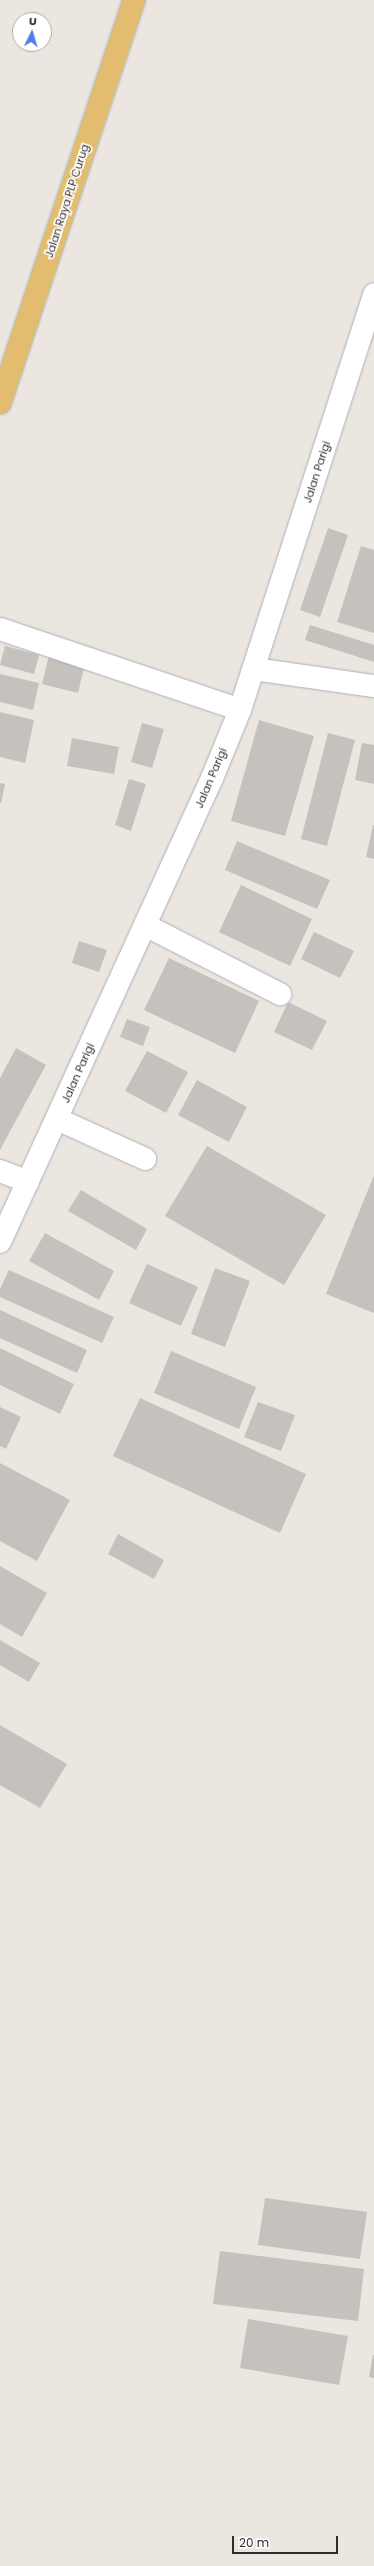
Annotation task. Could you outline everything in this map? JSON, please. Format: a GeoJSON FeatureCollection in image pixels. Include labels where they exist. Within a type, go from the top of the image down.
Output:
{"type":"FeatureCollection","features":[{"type":"Feature","properties":{"kind":"main road","name":"Jalan Raya PLP Curug"},"geometry":{"type":"LineString","coordinates":[[0,403],[134,0]]}},
{"type":"Feature","properties":{"kind":"street","name":"Jalan Parigi"},"geometry":{"type":"LineString","coordinates":[[0,1242],[145,925],[240,710],[374,294]]}},
{"type":"Feature","properties":{"kind":"street"},"geometry":{"type":"LineString","coordinates":[[0,629],[240,710]]}},
{"type":"Feature","properties":{"kind":"street"},"geometry":{"type":"LineString","coordinates":[[254,669],[374,686]]}},
{"type":"Feature","properties":{"kind":"street"},"geometry":{"type":"LineString","coordinates":[[145,925],[280,994]]}},
{"type":"Feature","properties":{"kind":"street"},"geometry":{"type":"LineString","coordinates":[[57,1118],[145,1159]]}},
{"type":"Feature","properties":{"kind":"street"},"geometry":{"type":"LineString","coordinates":[[0,1170],[28,1182]]}},
{"type":"Feature","properties":{"kind":"building"},"geometry":{"type":"Polygon","coordinates":[[[328,528],[348,535],[320,617],[300,610],[328,528]]]}},
{"type":"Feature","properties":{"kind":"building"},"geometry":{"type":"Polygon","coordinates":[[[361,546],[374,550],[374,633],[337,622],[361,546]]]}},
{"type":"Feature","properties":{"kind":"building"},"geometry":{"type":"Polygon","coordinates":[[[310,625],[374,645],[374,662],[305,640],[310,625]]]}},
{"type":"Feature","properties":{"kind":"building"},"geometry":{"type":"Polygon","coordinates":[[[5,646],[39,655],[34,674],[0,665],[5,646]]]}},
{"type":"Feature","properties":{"kind":"building"},"geometry":{"type":"Polygon","coordinates":[[[49,655],[85,664],[78,693],[42,684],[49,655]]]}},
{"type":"Feature","properties":{"kind":"building"},"geometry":{"type":"Polygon","coordinates":[[[0,674],[39,683],[33,710],[0,702],[0,674]]]}},
{"type":"Feature","properties":{"kind":"building"},"geometry":{"type":"Polygon","coordinates":[[[0,712],[34,720],[25,763],[0,757],[0,712]]]}},
{"type":"Feature","properties":{"kind":"building"},"geometry":{"type":"Polygon","coordinates":[[[259,720],[314,736],[285,836],[231,821],[259,720]]]}},
{"type":"Feature","properties":{"kind":"building"},"geometry":{"type":"Polygon","coordinates":[[[142,723],[164,729],[152,768],[131,762],[142,723]]]}},
{"type":"Feature","properties":{"kind":"building"},"geometry":{"type":"Polygon","coordinates":[[[328,733],[355,740],[327,846],[301,839],[328,733]]]}},
{"type":"Feature","properties":{"kind":"building"},"geometry":{"type":"Polygon","coordinates":[[[72,738],[119,747],[114,774],[67,766],[72,738]]]}},
{"type":"Feature","properties":{"kind":"building"},"geometry":{"type":"Polygon","coordinates":[[[362,743],[374,745],[374,784],[355,780],[362,743]]]}},
{"type":"Feature","properties":{"kind":"building"},"geometry":{"type":"Polygon","coordinates":[[[129,779],[146,784],[131,831],[115,825],[129,779]]]}},
{"type":"Feature","properties":{"kind":"building"},"geometry":{"type":"Polygon","coordinates":[[[0,783],[5,784],[1,803],[0,803],[0,783]]]}},
{"type":"Feature","properties":{"kind":"building"},"geometry":{"type":"Polygon","coordinates":[[[374,825],[374,859],[366,857],[374,825]]]}},
{"type":"Feature","properties":{"kind":"building"},"geometry":{"type":"Polygon","coordinates":[[[237,841],[330,880],[317,909],[225,870],[237,841]]]}},
{"type":"Feature","properties":{"kind":"building"},"geometry":{"type":"Polygon","coordinates":[[[241,885],[312,919],[290,966],[219,932],[241,885]]]}},
{"type":"Feature","properties":{"kind":"building"},"geometry":{"type":"Polygon","coordinates":[[[314,932],[354,951],[340,978],[301,959],[314,932]]]}},
{"type":"Feature","properties":{"kind":"building"},"geometry":{"type":"Polygon","coordinates":[[[79,941],[107,950],[99,972],[72,963],[79,941]]]}},
{"type":"Feature","properties":{"kind":"building"},"geometry":{"type":"Polygon","coordinates":[[[169,958],[259,1001],[235,1053],[144,1010],[169,958]]]}},
{"type":"Feature","properties":{"kind":"building"},"geometry":{"type":"Polygon","coordinates":[[[288,1002],[327,1021],[312,1050],[274,1032],[288,1002]]]}},
{"type":"Feature","properties":{"kind":"building"},"geometry":{"type":"Polygon","coordinates":[[[127,1019],[150,1027],[143,1046],[120,1037],[127,1019]]]}},
{"type":"Feature","properties":{"kind":"building"},"geometry":{"type":"Polygon","coordinates":[[[16,1048],[46,1065],[0,1150],[0,1078],[16,1048]]]}},
{"type":"Feature","properties":{"kind":"building"},"geometry":{"type":"Polygon","coordinates":[[[147,1051],[188,1072],[166,1113],[125,1091],[147,1051]]]}},
{"type":"Feature","properties":{"kind":"building"},"geometry":{"type":"Polygon","coordinates":[[[197,1080],[247,1107],[229,1142],[178,1115],[197,1080]]]}},
{"type":"Feature","properties":{"kind":"building"},"geometry":{"type":"Polygon","coordinates":[[[207,1146],[326,1215],[284,1285],[165,1216],[207,1146]]]}},
{"type":"Feature","properties":{"kind":"building"},"geometry":{"type":"Polygon","coordinates":[[[374,1175],[374,1313],[326,1294],[374,1175]]]}},
{"type":"Feature","properties":{"kind":"building"},"geometry":{"type":"Polygon","coordinates":[[[81,1190],[147,1229],[136,1250],[68,1211],[81,1190]]]}},
{"type":"Feature","properties":{"kind":"building"},"geometry":{"type":"Polygon","coordinates":[[[45,1233],[114,1271],[99,1300],[29,1261],[45,1233]]]}},
{"type":"Feature","properties":{"kind":"building"},"geometry":{"type":"Polygon","coordinates":[[[147,1264],[198,1287],[181,1326],[129,1303],[147,1264]]]}},
{"type":"Feature","properties":{"kind":"building"},"geometry":{"type":"Polygon","coordinates":[[[215,1268],[250,1281],[225,1347],[191,1334],[215,1268]]]}},
{"type":"Feature","properties":{"kind":"building"},"geometry":{"type":"Polygon","coordinates":[[[9,1270],[114,1317],[102,1343],[0,1297],[0,1289],[9,1270]]]}},
{"type":"Feature","properties":{"kind":"building"},"geometry":{"type":"Polygon","coordinates":[[[0,1310],[87,1350],[77,1373],[0,1338],[0,1310]]]}},
{"type":"Feature","properties":{"kind":"building"},"geometry":{"type":"Polygon","coordinates":[[[0,1348],[74,1384],[60,1414],[0,1385],[0,1348]]]}},
{"type":"Feature","properties":{"kind":"building"},"geometry":{"type":"Polygon","coordinates":[[[171,1351],[256,1387],[239,1429],[154,1393],[171,1351]]]}},
{"type":"Feature","properties":{"kind":"building"},"geometry":{"type":"Polygon","coordinates":[[[140,1398],[306,1474],[280,1533],[113,1456],[140,1398]]]}},
{"type":"Feature","properties":{"kind":"building"},"geometry":{"type":"Polygon","coordinates":[[[258,1402],[295,1415],[281,1451],[244,1437],[258,1402]]]}},
{"type":"Feature","properties":{"kind":"building"},"geometry":{"type":"Polygon","coordinates":[[[0,1407],[21,1417],[6,1449],[0,1446],[0,1407]]]}},
{"type":"Feature","properties":{"kind":"building"},"geometry":{"type":"Polygon","coordinates":[[[0,1463],[70,1500],[37,1561],[0,1541],[0,1463]]]}},
{"type":"Feature","properties":{"kind":"building"},"geometry":{"type":"Polygon","coordinates":[[[118,1534],[164,1560],[154,1579],[108,1554],[118,1534]]]}},
{"type":"Feature","properties":{"kind":"building"},"geometry":{"type":"Polygon","coordinates":[[[0,1566],[47,1593],[22,1637],[0,1624],[0,1566]]]}},
{"type":"Feature","properties":{"kind":"building"},"geometry":{"type":"Polygon","coordinates":[[[0,1640],[40,1663],[29,1682],[0,1665],[0,1640]]]}},
{"type":"Feature","properties":{"kind":"building"},"geometry":{"type":"Polygon","coordinates":[[[0,1725],[67,1764],[40,1808],[0,1785],[0,1725]]]}},
{"type":"Feature","properties":{"kind":"building"},"geometry":{"type":"Polygon","coordinates":[[[265,2198],[367,2212],[360,2259],[258,2245],[265,2198]]]}},
{"type":"Feature","properties":{"kind":"building"},"geometry":{"type":"Polygon","coordinates":[[[220,2251],[364,2269],[358,2321],[213,2304],[220,2251]]]}},
{"type":"Feature","properties":{"kind":"building"},"geometry":{"type":"Polygon","coordinates":[[[248,2319],[348,2336],[339,2385],[240,2368],[248,2319]]]}},
{"type":"Feature","properties":{"kind":"building"},"geometry":{"type":"Polygon","coordinates":[[[374,2355],[374,2378],[369,2377],[374,2355]]]}}]}
